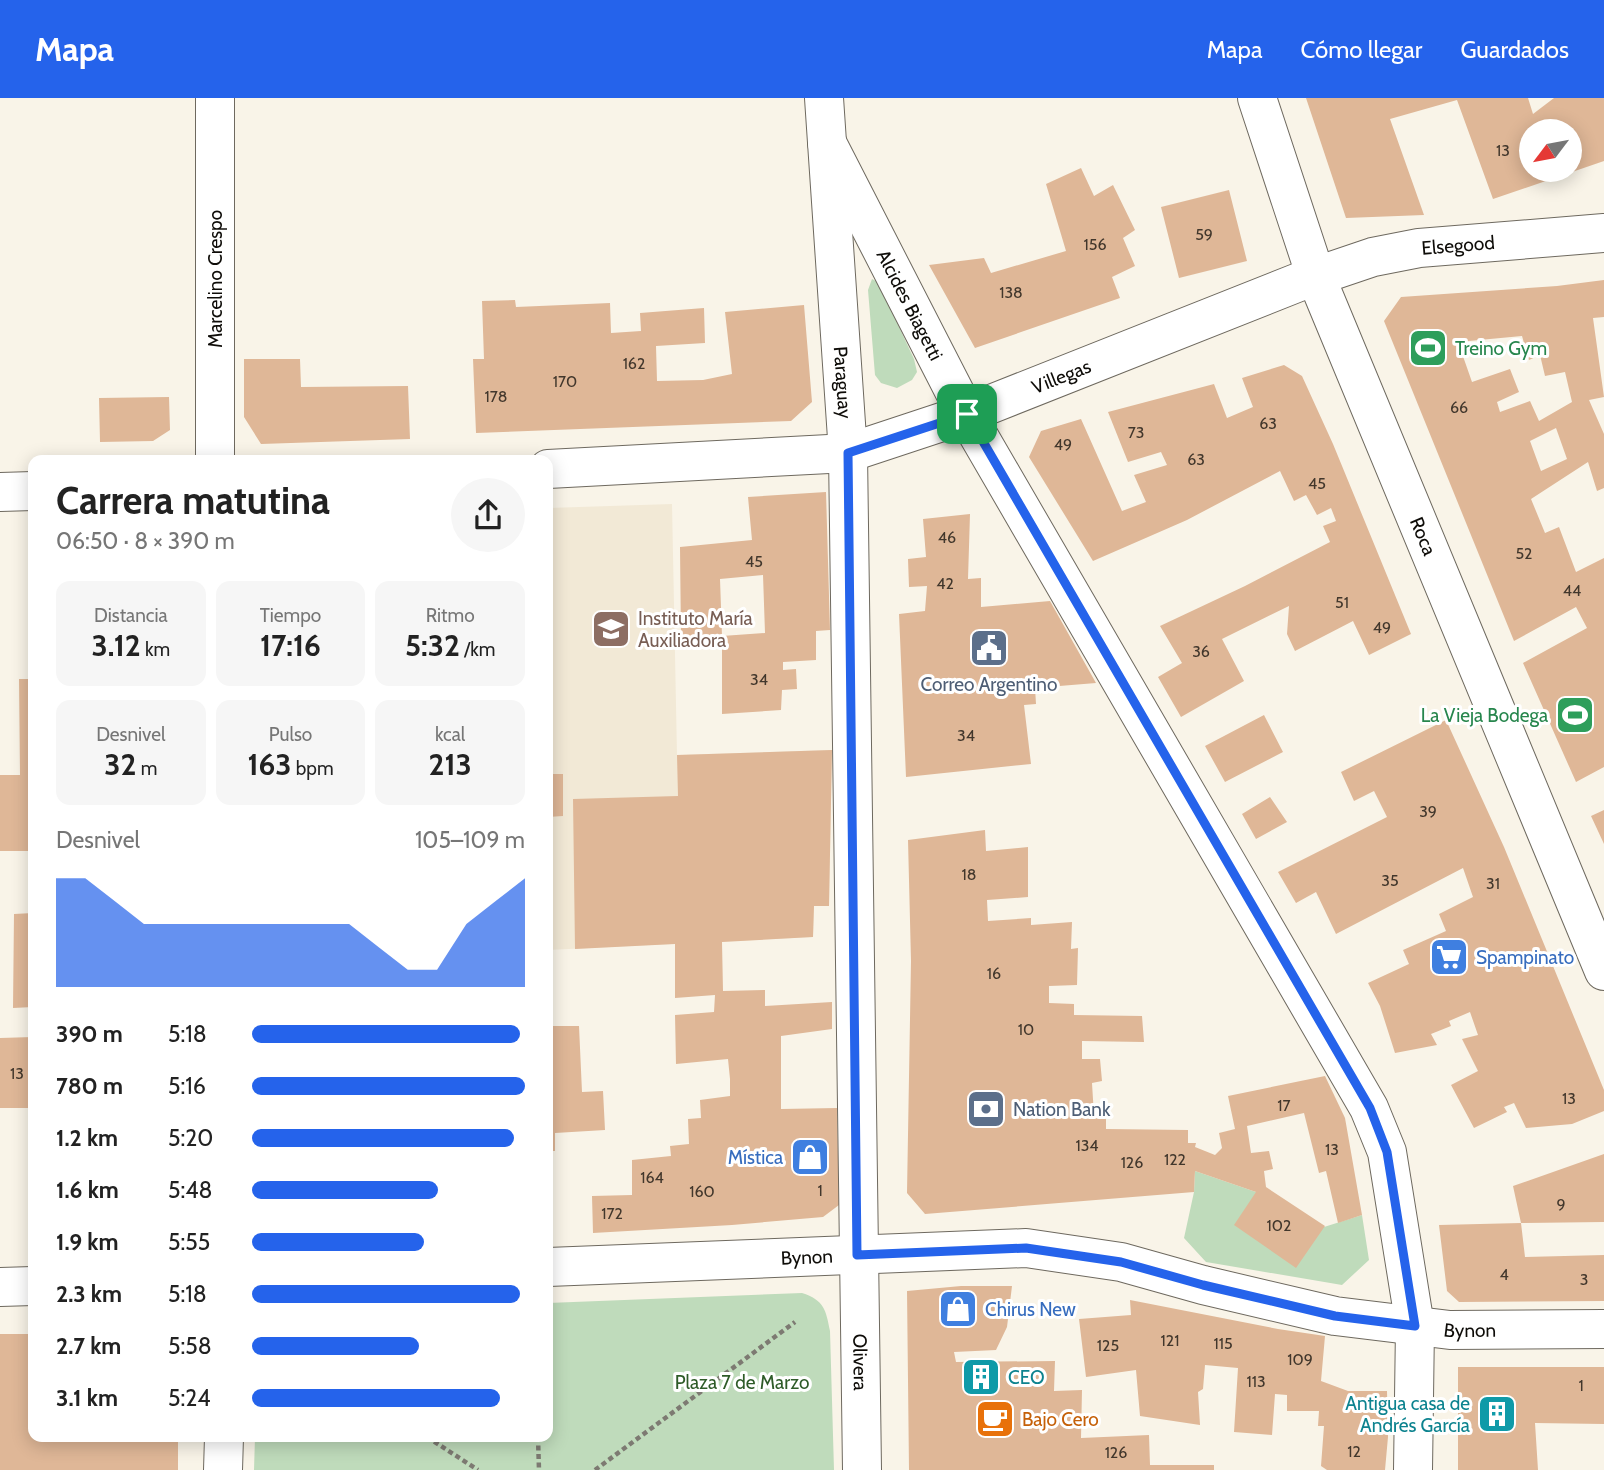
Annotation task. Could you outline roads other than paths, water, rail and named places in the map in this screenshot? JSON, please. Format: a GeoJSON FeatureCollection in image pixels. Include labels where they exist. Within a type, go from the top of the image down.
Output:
{"type":"FeatureCollection","features":[{"type":"Feature","properties":{"kind":"street","name":"Marcelino Crespo"},"geometry":{"type":"LineString","coordinates":[[215,98],[215,455]]}},
{"type":"Feature","properties":{"kind":"street","name":"Paraguay"},"geometry":{"type":"LineString","coordinates":[[824,98],[848,453],[857,1255]]}},
{"type":"Feature","properties":{"kind":"street","name":"Roca"},"geometry":{"type":"LineString","coordinates":[[1256,98],[1316,277],[1604,971]]}},
{"type":"Feature","properties":{"kind":"street","name":"Alcides Biagetti"},"geometry":{"type":"LineString","coordinates":[[827,144],[967,414],[1370,1108],[1387,1152],[1415,1326],[1413,1470]]}},
{"type":"Feature","properties":{"kind":"street","name":"Elsegood"},"geometry":{"type":"LineString","coordinates":[[1316,277],[1373,257],[1419,248],[1604,233]]}},
{"type":"Feature","properties":{"kind":"street","name":"Villegas"},"geometry":{"type":"LineString","coordinates":[[553,469],[848,453],[967,414],[1316,277]]}},
{"type":"Feature","properties":{"kind":"street"},"geometry":{"type":"LineString","coordinates":[[0,492],[28,491]]}},
{"type":"Feature","properties":{"kind":"street","name":"Bynon"},"geometry":{"type":"LineString","coordinates":[[553,1267],[1026,1248],[1121,1262],[1203,1285],[1335,1316],[1450,1330],[1604,1329]]}},
{"type":"Feature","properties":{"kind":"street","name":"Olivera"},"geometry":{"type":"LineString","coordinates":[[857,1255],[862,1470]]}},
{"type":"Feature","properties":{"kind":"street"},"geometry":{"type":"LineString","coordinates":[[0,1287],[28,1286]]}},
{"type":"Feature","properties":{"kind":"street"},"geometry":{"type":"LineString","coordinates":[[223,1470],[224,1442]]}},
{"type":"Feature","properties":{"kind":"place","name":"Treino Gym"},"geometry":{"type":"Point","coordinates":[1428,348]}},
{"type":"Feature","properties":{"kind":"place","name":"Instituto María Auxiliadora"},"geometry":{"type":"Point","coordinates":[611,629]}},
{"type":"Feature","properties":{"kind":"place","name":"Correo Argentino"},"geometry":{"type":"Point","coordinates":[989,648]}},
{"type":"Feature","properties":{"kind":"place","name":"La Vieja Bodega"},"geometry":{"type":"Point","coordinates":[1575,715]}},
{"type":"Feature","properties":{"kind":"place","name":"Spampinato"},"geometry":{"type":"Point","coordinates":[1449,957]}},
{"type":"Feature","properties":{"kind":"place","name":"Nation Bank"},"geometry":{"type":"Point","coordinates":[986,1109]}},
{"type":"Feature","properties":{"kind":"place","name":"Mística"},"geometry":{"type":"Point","coordinates":[810,1157]}},
{"type":"Feature","properties":{"kind":"place","name":"Chirus New"},"geometry":{"type":"Point","coordinates":[958,1309]}},
{"type":"Feature","properties":{"kind":"place","name":"CEO"},"geometry":{"type":"Point","coordinates":[981,1377]}},
{"type":"Feature","properties":{"kind":"place","name":"Antigua casa de Andrés García"},"geometry":{"type":"Point","coordinates":[1497,1414]}},
{"type":"Feature","properties":{"kind":"place","name":"Bajo Cero"},"geometry":{"type":"Point","coordinates":[995,1419]}},
{"type":"Feature","properties":{"kind":"park label","name":"Plaza 7 de Marzo"},"geometry":{"type":"Point","coordinates":[742,1382]}}]}
